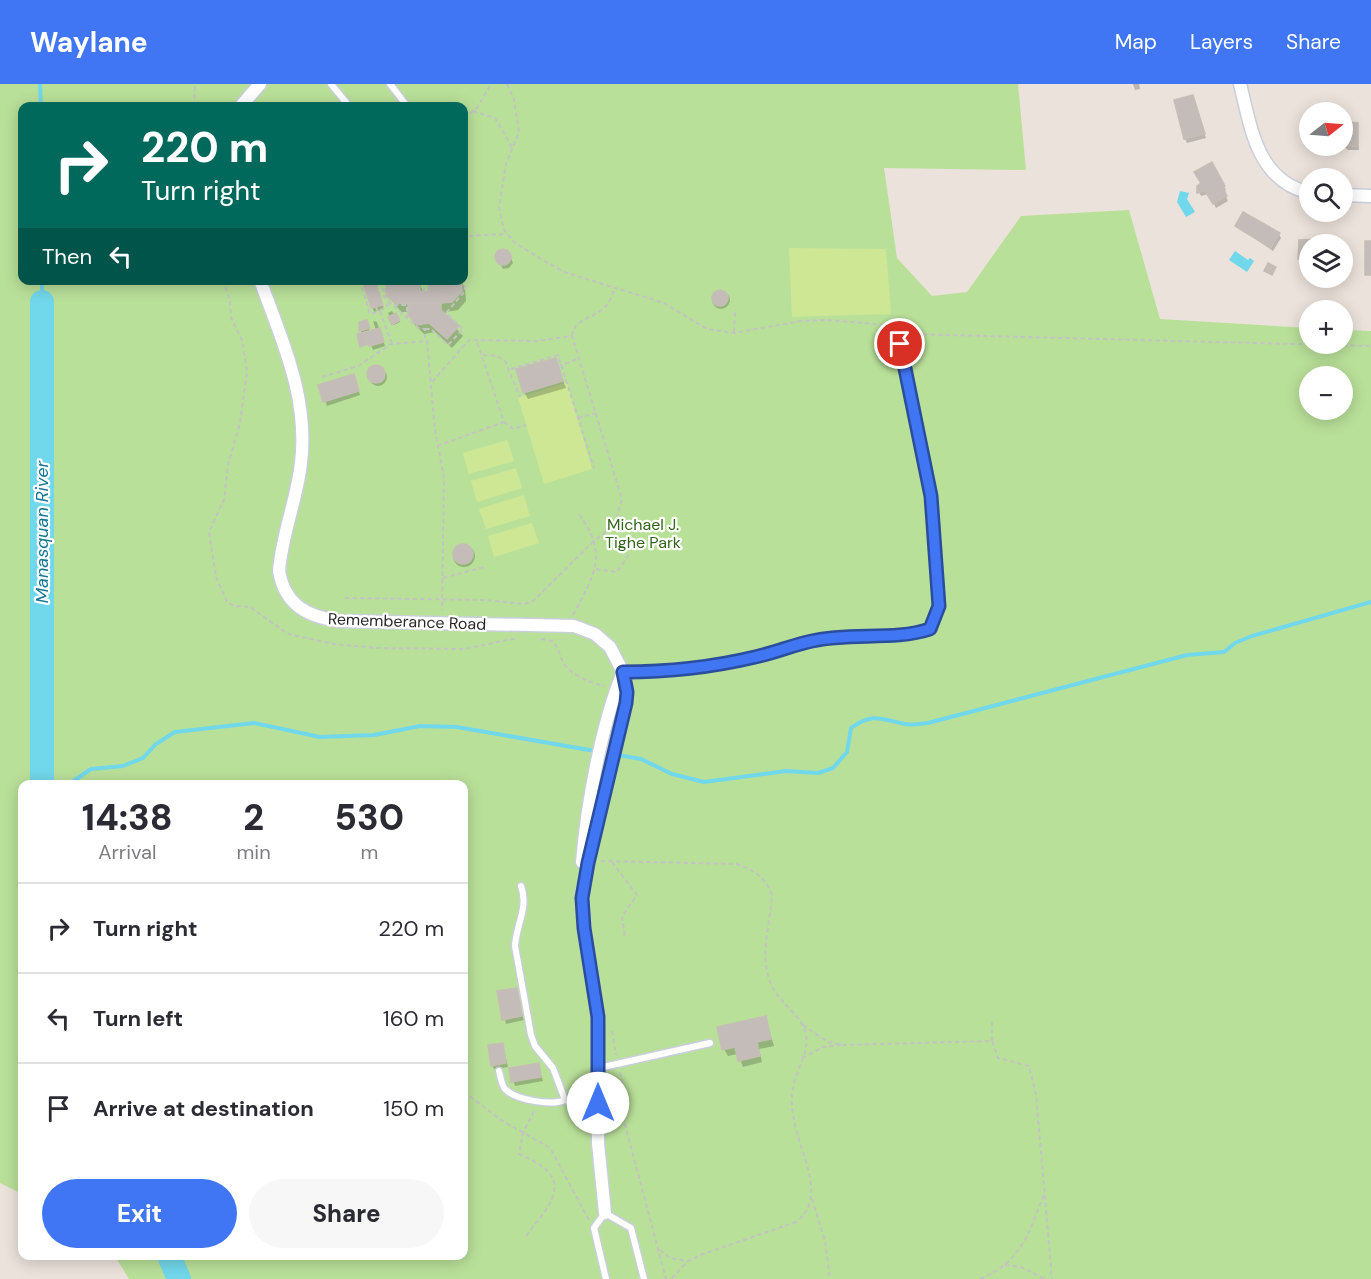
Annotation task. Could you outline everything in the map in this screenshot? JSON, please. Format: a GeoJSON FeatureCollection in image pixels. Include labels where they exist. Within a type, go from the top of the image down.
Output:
{"type":"FeatureCollection","features":[{"type":"Feature","properties":{"kind":"street"},"geometry":{"type":"LineString","coordinates":[[244,102],[260,84]]}},
{"type":"Feature","properties":{"kind":"street"},"geometry":{"type":"LineString","coordinates":[[1240,84],[1255,142],[1264,162],[1280,179],[1299,188]]}},
{"type":"Feature","properties":{"kind":"street"},"geometry":{"type":"LineString","coordinates":[[1353,195],[1371,196]]}},
{"type":"Feature","properties":{"kind":"street","name":"Rememberance Road"},"geometry":{"type":"LineString","coordinates":[[262,285],[293,372],[303,423],[299,477],[280,557],[279,571],[286,594],[300,609],[320,619],[567,626],[585,630],[603,640],[610,647],[623,672],[627,692],[582,898]]}},
{"type":"Feature","properties":{"kind":"street","name":"Rememberance Road"},"geometry":{"type":"LineString","coordinates":[[605,1213],[598,1143],[598,1017],[584,928],[582,898],[584,839],[603,742],[623,672]]}},
{"type":"Feature","properties":{"kind":"lane"},"geometry":{"type":"LineString","coordinates":[[331,84],[347,102]]}},
{"type":"Feature","properties":{"kind":"lane"},"geometry":{"type":"LineString","coordinates":[[390,84],[403,102]]}},
{"type":"Feature","properties":{"kind":"lane"},"geometry":{"type":"LineString","coordinates":[[623,672],[642,673],[754,657],[812,640],[863,634],[912,635],[930,629],[939,606],[931,496],[896,324]]}},
{"type":"Feature","properties":{"kind":"lane"},"geometry":{"type":"LineString","coordinates":[[521,886],[524,908],[515,934],[515,946],[531,1035],[535,1046],[553,1068],[565,1100]]}},
{"type":"Feature","properties":{"kind":"lane"},"geometry":{"type":"LineString","coordinates":[[599,1068],[710,1043]]}},
{"type":"Feature","properties":{"kind":"lane"},"geometry":{"type":"LineString","coordinates":[[499,1071],[505,1089],[539,1103],[565,1100],[598,1103]]}},
{"type":"Feature","properties":{"kind":"lane"},"geometry":{"type":"LineString","coordinates":[[606,1279],[594,1228],[605,1213],[631,1228],[645,1279]]}},
{"type":"Feature","properties":{"kind":"path"},"geometry":{"type":"LineString","coordinates":[[194,102],[195,84]]}},
{"type":"Feature","properties":{"kind":"path"},"geometry":{"type":"LineString","coordinates":[[468,114],[491,84]]}},
{"type":"Feature","properties":{"kind":"path"},"geometry":{"type":"LineString","coordinates":[[507,84],[519,118],[519,132],[506,164],[499,207],[507,234],[532,253],[564,272],[664,303],[707,329],[734,333],[801,321],[896,324],[905,334],[1371,346]]}},
{"type":"Feature","properties":{"kind":"path"},"geometry":{"type":"LineString","coordinates":[[472,111],[495,118],[513,149]]}},
{"type":"Feature","properties":{"kind":"path"},"geometry":{"type":"LineString","coordinates":[[469,236],[507,234]]}},
{"type":"Feature","properties":{"kind":"path"},"geometry":{"type":"LineString","coordinates":[[224,285],[230,300],[231,318],[242,340],[247,371],[240,423],[228,465],[224,500],[209,532],[216,577],[227,602],[234,606],[250,607],[288,634],[348,646],[462,650],[477,648],[490,641],[517,638]]}},
{"type":"Feature","properties":{"kind":"path"},"geometry":{"type":"LineString","coordinates":[[362,285],[370,314],[392,304],[407,305],[407,319]]}},
{"type":"Feature","properties":{"kind":"path"},"geometry":{"type":"LineString","coordinates":[[383,285],[384,297],[407,319],[418,328],[430,329],[448,345],[463,329],[446,313],[465,291],[465,285]]}},
{"type":"Feature","properties":{"kind":"path"},"geometry":{"type":"LineString","coordinates":[[424,285],[424,292]]}},
{"type":"Feature","properties":{"kind":"path"},"geometry":{"type":"LineString","coordinates":[[345,598],[442,599],[524,604],[532,602],[595,540],[614,526],[622,499],[572,336],[572,329],[579,322],[604,309],[615,288]]}},
{"type":"Feature","properties":{"kind":"path"},"geometry":{"type":"LineString","coordinates":[[378,291],[383,289]]}},
{"type":"Feature","properties":{"kind":"path"},"geometry":{"type":"LineString","coordinates":[[376,307],[392,344]]}},
{"type":"Feature","properties":{"kind":"path"},"geometry":{"type":"LineString","coordinates":[[734,333],[735,311]]}},
{"type":"Feature","properties":{"kind":"path"},"geometry":{"type":"LineString","coordinates":[[425,329],[425,341]]}},
{"type":"Feature","properties":{"kind":"path"},"geometry":{"type":"LineString","coordinates":[[432,382],[462,344],[476,339],[537,341],[572,336]]}},
{"type":"Feature","properties":{"kind":"path"},"geometry":{"type":"LineString","coordinates":[[455,337],[462,344]]}},
{"type":"Feature","properties":{"kind":"path"},"geometry":{"type":"LineString","coordinates":[[476,339],[504,422],[513,429],[526,425]]}},
{"type":"Feature","properties":{"kind":"path"},"geometry":{"type":"LineString","coordinates":[[322,377],[358,366],[392,344],[428,340],[437,446],[444,478],[446,506],[441,622]]}},
{"type":"Feature","properties":{"kind":"path"},"geometry":{"type":"LineString","coordinates":[[483,355],[497,356],[505,361],[511,369],[520,397]]}},
{"type":"Feature","properties":{"kind":"path"},"geometry":{"type":"LineString","coordinates":[[511,369],[558,355],[594,468]]}},
{"type":"Feature","properties":{"kind":"path"},"geometry":{"type":"LineString","coordinates":[[560,365],[579,359]]}},
{"type":"Feature","properties":{"kind":"path"},"geometry":{"type":"LineString","coordinates":[[579,418],[596,413]]}},
{"type":"Feature","properties":{"kind":"path"},"geometry":{"type":"LineString","coordinates":[[437,446],[504,422]]}},
{"type":"Feature","properties":{"kind":"path"},"geometry":{"type":"LineString","coordinates":[[567,626],[596,568],[595,540],[579,514]]}},
{"type":"Feature","properties":{"kind":"path"},"geometry":{"type":"LineString","coordinates":[[596,568],[617,572],[630,553]]}},
{"type":"Feature","properties":{"kind":"path"},"geometry":{"type":"LineString","coordinates":[[443,578],[484,567]]}},
{"type":"Feature","properties":{"kind":"path"},"geometry":{"type":"LineString","coordinates":[[533,639],[552,641],[561,654],[562,660],[574,673],[591,683],[616,690]]}},
{"type":"Feature","properties":{"kind":"path"},"geometry":{"type":"LineString","coordinates":[[612,862],[637,895],[622,916],[625,938]]}},
{"type":"Feature","properties":{"kind":"path"},"geometry":{"type":"LineString","coordinates":[[588,863],[736,864],[753,869],[768,885],[772,896],[766,942],[767,974],[782,1003],[806,1032],[806,1045],[793,1089],[792,1104],[798,1143],[811,1181],[812,1199],[825,1241],[830,1279]]}},
{"type":"Feature","properties":{"kind":"path"},"geometry":{"type":"LineString","coordinates":[[992,1019],[992,1041],[998,1058],[1029,1066],[1034,1075],[1052,1279]]}},
{"type":"Feature","properties":{"kind":"path"},"geometry":{"type":"LineString","coordinates":[[801,1024],[828,1042],[843,1045]]}},
{"type":"Feature","properties":{"kind":"path"},"geometry":{"type":"LineString","coordinates":[[802,1058],[823,1047],[843,1045],[992,1041]]}},
{"type":"Feature","properties":{"kind":"path"},"geometry":{"type":"LineString","coordinates":[[468,1095],[550,1148],[594,1228]]}},
{"type":"Feature","properties":{"kind":"path"},"geometry":{"type":"LineString","coordinates":[[526,1236],[548,1210],[554,1190],[548,1171],[536,1161],[519,1154],[524,1132],[539,1103]]}},
{"type":"Feature","properties":{"kind":"path"},"geometry":{"type":"LineString","coordinates":[[980,1279],[1005,1266],[1022,1246],[1045,1191]]}},
{"type":"Feature","properties":{"kind":"path"},"geometry":{"type":"LineString","coordinates":[[671,1279],[688,1261],[796,1222],[808,1211],[812,1199]]}},
{"type":"Feature","properties":{"kind":"path"},"geometry":{"type":"LineString","coordinates":[[660,1250],[670,1258],[688,1261]]}},
{"type":"Feature","properties":{"kind":"path"},"geometry":{"type":"LineString","coordinates":[[1005,1266],[1021,1267],[1045,1279]]}},
{"type":"Feature","properties":{"kind":"green space","name":"Michael J. Tighe Park"},"geometry":{"type":"Polygon","coordinates":[[[0,84],[1018,84],[1026,170],[884,168],[897,258],[932,296],[967,292],[1021,216],[1129,210],[1160,319],[1299,327],[1299,354],[1353,354],[1353,330],[1371,331],[1371,1279],[129,1279],[117,1260],[468,1260],[468,780],[18,780],[18,1192],[0,1183],[0,84]]]}},
{"type":"Feature","properties":{"kind":"green space"},"geometry":{"type":"Polygon","coordinates":[[[789,248],[886,249],[891,314],[792,317],[789,248]]]}},
{"type":"Feature","properties":{"kind":"green space"},"geometry":{"type":"Polygon","coordinates":[[[567,382],[592,469],[544,484],[518,398],[567,382]]]}},
{"type":"Feature","properties":{"kind":"green space"},"geometry":{"type":"Polygon","coordinates":[[[507,440],[514,461],[469,474],[463,453],[507,440]]]}},
{"type":"Feature","properties":{"kind":"green space"},"geometry":{"type":"Polygon","coordinates":[[[516,468],[522,488],[477,502],[471,481],[516,468]]]}},
{"type":"Feature","properties":{"kind":"green space"},"geometry":{"type":"Polygon","coordinates":[[[524,495],[530,516],[486,529],[479,509],[524,495]]]}},
{"type":"Feature","properties":{"kind":"green space"},"geometry":{"type":"Polygon","coordinates":[[[532,523],[539,543],[494,557],[488,536],[532,523]]]}},
{"type":"Feature","properties":{"kind":"water"},"geometry":{"type":"Polygon","coordinates":[[[1180,191],[1189,193],[1187,199],[1195,212],[1186,217],[1177,202],[1180,191]]]}},
{"type":"Feature","properties":{"kind":"water"},"geometry":{"type":"Polygon","coordinates":[[[1235,251],[1248,260],[1250,258],[1254,261],[1247,272],[1229,260],[1235,251]]]}},
{"type":"Feature","properties":{"kind":"building"},"geometry":{"type":"Polygon","coordinates":[[[1193,95],[1205,134],[1184,139],[1174,100],[1193,95]]]}},
{"type":"Feature","properties":{"kind":"building"},"geometry":{"type":"Polygon","coordinates":[[[1353,122],[1358,123],[1358,146],[1353,146],[1353,122]]]}},
{"type":"Feature","properties":{"kind":"building"},"geometry":{"type":"Polygon","coordinates":[[[1212,162],[1225,186],[1223,188],[1227,196],[1213,204],[1205,191],[1197,193],[1197,186],[1201,183],[1194,172],[1212,162]]]}},
{"type":"Feature","properties":{"kind":"building"},"geometry":{"type":"Polygon","coordinates":[[[1243,212],[1280,233],[1271,248],[1235,226],[1243,212]]]}},
{"type":"Feature","properties":{"kind":"building"},"geometry":{"type":"Polygon","coordinates":[[[1365,241],[1371,241],[1371,275],[1365,275],[1365,241]]]}},
{"type":"Feature","properties":{"kind":"building"},"geometry":{"type":"Polygon","coordinates":[[[500,249],[506,249],[511,257],[509,263],[500,265],[495,260],[495,254],[500,249]]]}},
{"type":"Feature","properties":{"kind":"building"},"geometry":{"type":"Polygon","coordinates":[[[1268,263],[1276,267],[1272,275],[1264,271],[1268,263]]]}},
{"type":"Feature","properties":{"kind":"building"},"geometry":{"type":"Polygon","coordinates":[[[364,285],[377,285],[383,305],[371,308],[364,285]]]}},
{"type":"Feature","properties":{"kind":"building"},"geometry":{"type":"Polygon","coordinates":[[[386,285],[419,285],[420,291],[428,292],[429,285],[461,285],[462,291],[452,302],[441,303],[441,310],[459,326],[447,339],[429,323],[417,325],[408,315],[408,304],[395,303],[386,296],[386,285]]]}},
{"type":"Feature","properties":{"kind":"building"},"geometry":{"type":"Polygon","coordinates":[[[717,290],[723,290],[728,298],[726,304],[717,306],[712,301],[712,295],[717,290]]]}},
{"type":"Feature","properties":{"kind":"building"},"geometry":{"type":"Polygon","coordinates":[[[396,313],[400,320],[392,325],[388,317],[396,313]]]}},
{"type":"Feature","properties":{"kind":"building"},"geometry":{"type":"Polygon","coordinates":[[[367,320],[370,328],[359,331],[359,322],[367,320]]]}},
{"type":"Feature","properties":{"kind":"building"},"geometry":{"type":"Polygon","coordinates":[[[380,328],[384,342],[369,346],[365,332],[380,328]]]}},
{"type":"Feature","properties":{"kind":"building"},"geometry":{"type":"Polygon","coordinates":[[[365,332],[368,344],[360,347],[357,334],[365,332]]]}},
{"type":"Feature","properties":{"kind":"building"},"geometry":{"type":"Polygon","coordinates":[[[556,358],[563,381],[523,393],[516,369],[556,358]]]}},
{"type":"Feature","properties":{"kind":"building"},"geometry":{"type":"Polygon","coordinates":[[[376,365],[382,368],[385,374],[382,380],[376,383],[370,380],[367,374],[370,368],[376,365]]]}},
{"type":"Feature","properties":{"kind":"building"},"geometry":{"type":"Polygon","coordinates":[[[354,374],[359,391],[323,402],[318,385],[354,374]]]}},
{"type":"Feature","properties":{"kind":"building"},"geometry":{"type":"Polygon","coordinates":[[[459,544],[467,544],[473,550],[473,558],[467,564],[459,564],[453,558],[453,550],[459,544]]]}},
{"type":"Feature","properties":{"kind":"building"},"geometry":{"type":"Polygon","coordinates":[[[517,988],[522,1016],[502,1020],[497,991],[517,988]]]}},
{"type":"Feature","properties":{"kind":"building"},"geometry":{"type":"Polygon","coordinates":[[[766,1016],[771,1039],[757,1042],[760,1056],[738,1061],[735,1047],[722,1050],[717,1027],[766,1016]]]}},
{"type":"Feature","properties":{"kind":"building"},"geometry":{"type":"Polygon","coordinates":[[[503,1043],[506,1063],[491,1066],[488,1045],[503,1043]]]}},
{"type":"Feature","properties":{"kind":"building"},"geometry":{"type":"Polygon","coordinates":[[[539,1063],[541,1077],[511,1082],[509,1068],[539,1063]]]}},
{"type":"Feature","properties":{"kind":"waterway","name":"Manasquan River"},"geometry":{"type":"LineString","coordinates":[[40,84],[41,102]]}},
{"type":"Feature","properties":{"kind":"waterway","name":"Manasquan River"},"geometry":{"type":"LineString","coordinates":[[42,285],[42,302]]}},
{"type":"Feature","properties":{"kind":"waterway","name":"Manasquan River"},"geometry":{"type":"LineString","coordinates":[[42,302],[42,780]]}},
{"type":"Feature","properties":{"kind":"waterway"},"geometry":{"type":"LineString","coordinates":[[75,780],[91,769],[123,766],[143,758],[156,744],[175,732],[254,723],[320,737],[374,735],[420,726],[457,727],[641,759],[672,774],[704,782],[786,771],[818,773],[833,768],[847,752],[851,728],[871,718],[908,724],[928,723],[1187,655],[1224,652],[1235,643],[1252,636],[1371,602]]}},
{"type":"Feature","properties":{"kind":"waterway","name":"Manasquan River"},"geometry":{"type":"LineString","coordinates":[[171,1260],[179,1279]]}},
{"type":"Feature","properties":{"kind":"route"},"geometry":{"type":"LineString","coordinates":[[598,1103],[598,1017],[584,928],[582,898],[588,863],[626,703],[627,692],[623,672],[642,673],[754,657],[812,640],[863,634],[912,635],[930,629],[936,619],[939,606],[931,496],[900,344]]}}]}
